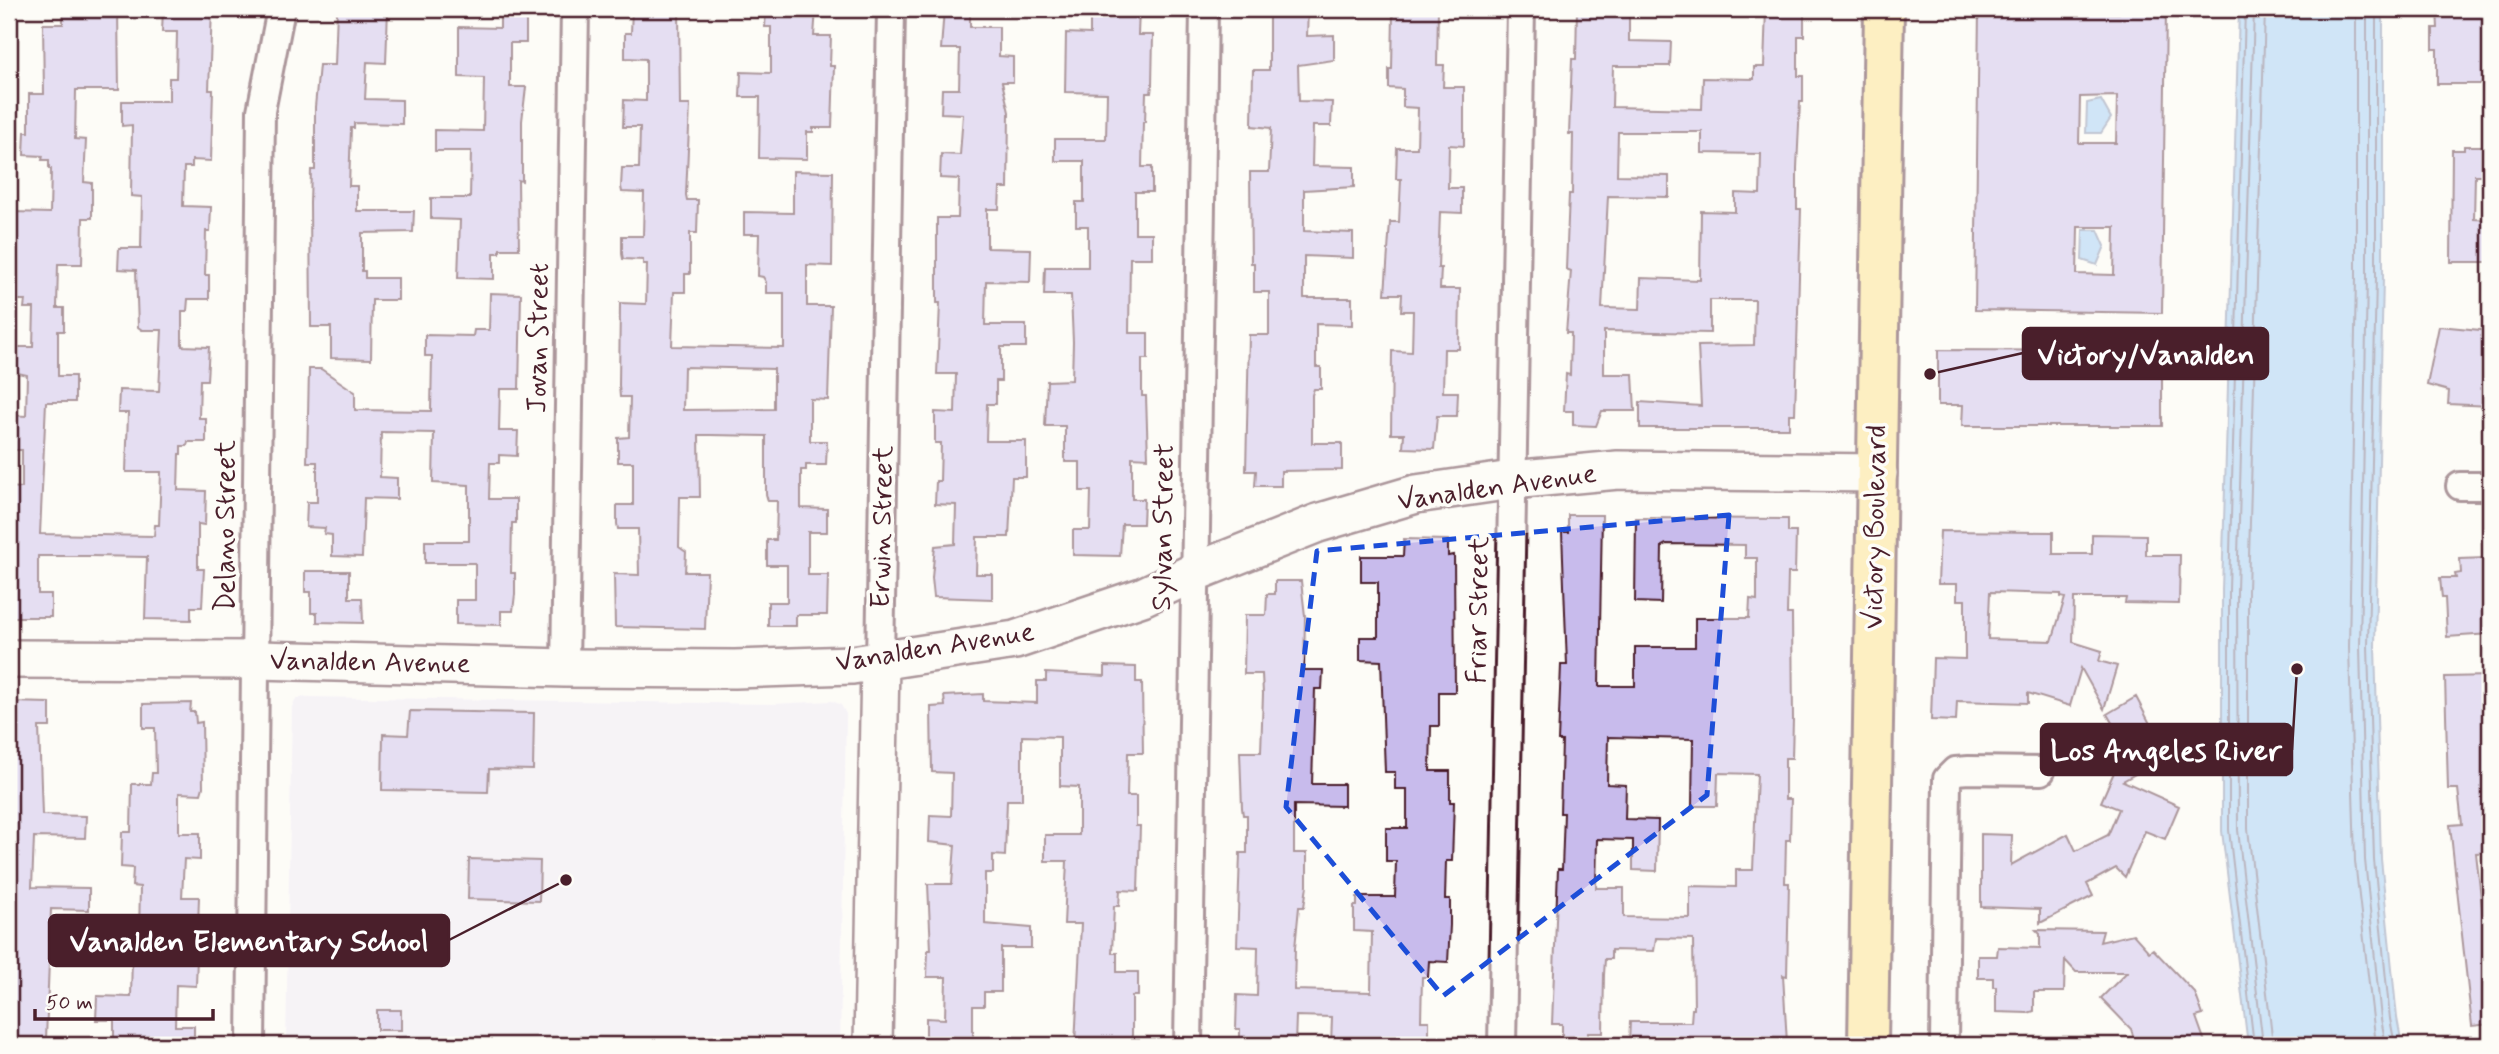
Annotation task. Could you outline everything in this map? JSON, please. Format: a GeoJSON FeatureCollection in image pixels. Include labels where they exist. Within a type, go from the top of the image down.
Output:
{"type":"FeatureCollection","features":[{"type":"Feature","properties":{"kind":"main road","name":"Victory Boulevard"},"geometry":{"type":"LineString","coordinates":[[1868,1045],[1884,9]]}},
{"type":"Feature","properties":{"kind":"street","name":"Delano Street"},"geometry":{"type":"LineString","coordinates":[[251,1045],[261,111],[281,9]]}},
{"type":"Feature","properties":{"kind":"street","name":"Jovan Street"},"geometry":{"type":"LineString","coordinates":[[565,668],[575,9]]}},
{"type":"Feature","properties":{"kind":"street","name":"Erwin Street"},"geometry":{"type":"LineString","coordinates":[[873,1045],[891,9]]}},
{"type":"Feature","properties":{"kind":"street","name":"Sylvan Street"},"geometry":{"type":"LineString","coordinates":[[1188,1045],[1204,9]]}},
{"type":"Feature","properties":{"kind":"street","name":"Friar Street"},"geometry":{"type":"LineString","coordinates":[[1502,1045],[1521,9]]}},
{"type":"Feature","properties":{"kind":"street","name":"Vanalden Avenue"},"geometry":{"type":"LineString","coordinates":[[9,659],[257,660],[565,668],[735,669],[880,662],[1015,640],[1142,597],[1195,572],[1318,523],[1416,494],[1512,480],[1618,470],[1878,473]]}},
{"type":"Feature","properties":{"kind":"street"},"geometry":{"type":"LineString","coordinates":[[2460,486],[2490,486]]}},
{"type":"Feature","properties":{"kind":"street"},"geometry":{"type":"LineString","coordinates":[[1944,1045],[1947,779],[1955,771],[2041,771]]}},
{"type":"Feature","properties":{"kind":"highlighted area"},"geometry":{"type":"Polygon","coordinates":[[[1729,515],[1707,795],[1443,996],[1286,807],[1317,551],[1729,515]]]}},
{"type":"Feature","properties":{"kind":"shaded area"},"geometry":{"type":"Polygon","coordinates":[[[302,697],[774,704],[832,701],[841,705],[846,714],[840,1045],[286,1045],[292,707],[295,700],[302,697]]]}},
{"type":"Feature","properties":{"kind":"water"},"geometry":{"type":"Polygon","coordinates":[[[2239,9],[2383,9],[2383,278],[2375,646],[2381,859],[2402,1045],[2248,1045],[2222,831],[2222,590],[2239,9]]]}},
{"type":"Feature","properties":{"kind":"water"},"geometry":{"type":"Polygon","coordinates":[[[2101,100],[2111,118],[2101,133],[2086,133],[2087,103],[2101,100]]]}},
{"type":"Feature","properties":{"kind":"water"},"geometry":{"type":"Polygon","coordinates":[[[2083,230],[2098,230],[2105,246],[2097,265],[2082,260],[2083,230]]]}},
{"type":"Feature","properties":{"kind":"building"},"geometry":{"type":"Polygon","coordinates":[[[63,9],[118,9],[119,90],[76,90],[75,139],[86,140],[84,182],[92,183],[92,218],[83,218],[82,264],[58,264],[57,308],[64,308],[64,331],[58,331],[58,376],[75,376],[75,402],[46,402],[40,534],[154,536],[155,525],[159,525],[161,472],[126,472],[128,413],[118,413],[119,390],[159,391],[162,330],[142,330],[138,327],[136,270],[118,269],[119,248],[141,248],[142,197],[131,196],[132,125],[122,126],[122,101],[169,101],[169,78],[176,78],[177,32],[162,32],[163,9],[212,9],[209,90],[213,90],[211,161],[192,160],[192,167],[184,167],[183,206],[211,207],[210,231],[206,231],[205,275],[209,275],[209,299],[188,299],[187,311],[182,311],[182,346],[209,347],[207,380],[200,380],[199,418],[206,418],[206,442],[188,442],[187,446],[181,446],[179,454],[178,490],[206,491],[205,525],[198,524],[198,569],[204,569],[202,607],[191,607],[191,620],[145,619],[147,557],[90,556],[38,556],[38,594],[51,594],[51,617],[9,617],[9,487],[22,488],[22,450],[15,450],[15,442],[9,442],[9,415],[26,416],[27,375],[9,371],[9,347],[33,347],[34,308],[24,308],[25,300],[9,300],[13,212],[50,213],[49,160],[42,160],[43,156],[24,155],[25,132],[29,132],[29,94],[44,94],[43,24],[63,24],[63,9]]]}},
{"type":"Feature","properties":{"kind":"building"},"geometry":{"type":"Polygon","coordinates":[[[337,9],[388,9],[386,63],[367,62],[365,99],[402,100],[402,124],[354,123],[354,128],[351,128],[349,186],[357,186],[357,211],[414,211],[413,232],[362,233],[362,271],[365,271],[365,278],[398,278],[398,300],[372,300],[371,359],[331,358],[331,327],[311,327],[310,203],[311,170],[315,170],[315,107],[319,65],[335,65],[337,9]]]}},
{"type":"Feature","properties":{"kind":"building"},"geometry":{"type":"Polygon","coordinates":[[[632,9],[679,9],[680,105],[690,105],[686,195],[687,200],[698,200],[697,233],[690,233],[690,274],[685,274],[685,292],[674,292],[672,346],[784,348],[784,293],[766,293],[766,282],[763,277],[758,276],[759,234],[744,234],[744,212],[793,213],[793,171],[833,172],[832,266],[807,265],[807,306],[831,306],[828,400],[810,399],[810,441],[827,441],[826,465],[806,465],[806,470],[801,470],[801,508],[827,509],[827,532],[808,532],[808,575],[828,575],[827,615],[796,615],[796,626],[768,626],[768,602],[787,602],[787,565],[767,565],[767,540],[776,540],[777,501],[768,501],[766,494],[766,436],[699,435],[700,497],[680,497],[679,547],[686,552],[685,572],[707,572],[705,629],[615,627],[614,574],[639,575],[638,529],[618,529],[617,524],[617,505],[633,505],[633,462],[618,462],[618,438],[629,437],[630,397],[620,397],[620,303],[646,304],[647,264],[643,264],[643,260],[623,259],[622,254],[622,236],[643,236],[644,193],[622,192],[621,187],[622,168],[639,168],[640,127],[623,127],[624,100],[646,101],[646,59],[625,58],[625,33],[631,33],[632,9]],[[684,367],[683,410],[774,409],[774,369],[684,367]]]}},
{"type":"Feature","properties":{"kind":"building"},"geometry":{"type":"Polygon","coordinates":[[[766,9],[816,9],[814,36],[831,36],[830,66],[834,66],[832,128],[813,128],[813,132],[807,132],[807,159],[759,158],[760,97],[740,97],[741,72],[771,73],[771,27],[765,27],[766,9]]]}},
{"type":"Feature","properties":{"kind":"building"},"geometry":{"type":"Polygon","coordinates":[[[944,9],[970,9],[970,27],[999,27],[999,56],[1013,57],[1013,82],[1002,82],[1009,112],[1008,188],[1000,188],[999,209],[987,209],[987,248],[1031,249],[1030,282],[986,281],[985,325],[1026,325],[1026,347],[1001,347],[1001,381],[996,381],[996,404],[987,404],[986,441],[1026,441],[1026,477],[1012,477],[1009,537],[977,537],[976,574],[992,574],[992,599],[934,597],[932,578],[935,546],[955,544],[956,505],[935,504],[936,481],[940,481],[941,443],[935,443],[935,412],[955,413],[956,374],[937,374],[940,303],[937,303],[937,218],[958,218],[959,179],[940,178],[941,154],[960,155],[963,114],[941,113],[942,89],[959,89],[960,49],[941,49],[944,9]]]}},
{"type":"Feature","properties":{"kind":"building"},"geometry":{"type":"Polygon","coordinates":[[[1090,9],[1139,9],[1138,35],[1153,35],[1152,85],[1151,93],[1146,93],[1142,167],[1152,167],[1152,192],[1135,192],[1135,233],[1152,233],[1152,258],[1130,258],[1129,333],[1148,333],[1148,359],[1142,359],[1142,396],[1146,396],[1148,458],[1132,457],[1132,499],[1144,499],[1143,524],[1122,524],[1120,556],[1073,555],[1073,530],[1090,530],[1091,491],[1080,491],[1080,462],[1065,462],[1065,426],[1045,426],[1047,381],[1072,380],[1073,342],[1071,295],[1044,295],[1045,267],[1088,267],[1088,226],[1076,226],[1076,202],[1084,202],[1084,161],[1055,161],[1055,139],[1106,139],[1107,93],[1065,92],[1066,33],[1090,34],[1090,9]]]}},
{"type":"Feature","properties":{"kind":"building"},"geometry":{"type":"Polygon","coordinates":[[[1269,9],[1308,9],[1307,36],[1334,35],[1334,60],[1298,65],[1299,101],[1332,102],[1331,126],[1313,126],[1312,166],[1354,167],[1354,187],[1304,190],[1304,231],[1353,233],[1353,258],[1304,256],[1304,298],[1352,298],[1352,325],[1316,324],[1316,367],[1321,367],[1321,389],[1314,389],[1312,395],[1312,443],[1342,443],[1342,470],[1281,471],[1281,486],[1255,486],[1256,471],[1246,471],[1249,335],[1269,335],[1269,292],[1254,292],[1250,172],[1269,172],[1271,128],[1252,126],[1253,70],[1269,70],[1269,9]]]}},
{"type":"Feature","properties":{"kind":"building"},"geometry":{"type":"Polygon","coordinates":[[[1407,9],[1438,9],[1437,65],[1444,65],[1443,87],[1464,87],[1464,146],[1449,145],[1448,188],[1462,188],[1462,213],[1440,212],[1438,268],[1441,268],[1440,289],[1460,289],[1459,349],[1444,349],[1443,392],[1458,392],[1457,416],[1437,416],[1434,449],[1403,448],[1404,434],[1391,434],[1392,351],[1412,352],[1413,311],[1401,311],[1402,294],[1385,294],[1390,222],[1399,222],[1401,179],[1396,179],[1397,148],[1417,148],[1418,108],[1403,107],[1403,89],[1389,88],[1393,13],[1407,13],[1407,9]]]}},
{"type":"Feature","properties":{"kind":"building"},"geometry":{"type":"Polygon","coordinates":[[[1577,9],[1629,9],[1629,41],[1671,42],[1670,66],[1613,66],[1612,107],[1702,109],[1703,78],[1754,79],[1754,67],[1764,67],[1766,9],[1804,9],[1804,36],[1798,36],[1798,76],[1803,76],[1803,102],[1800,102],[1797,168],[1797,209],[1801,209],[1795,414],[1789,414],[1789,428],[1640,428],[1640,402],[1701,406],[1698,346],[1754,345],[1755,300],[1710,300],[1710,333],[1604,331],[1604,374],[1633,374],[1635,411],[1602,411],[1596,426],[1573,425],[1573,411],[1564,411],[1566,374],[1570,375],[1571,333],[1566,333],[1571,271],[1566,269],[1569,194],[1572,194],[1573,134],[1569,134],[1572,59],[1576,59],[1577,9]],[[1618,132],[1617,175],[1669,176],[1669,197],[1608,196],[1602,308],[1640,309],[1641,278],[1700,280],[1701,211],[1735,212],[1735,193],[1760,194],[1761,154],[1702,153],[1702,132],[1618,132]]]}},
{"type":"Feature","properties":{"kind":"building"},"geometry":{"type":"Polygon","coordinates":[[[2082,9],[2082,12],[2119,13],[2119,9],[2166,9],[2162,313],[1975,310],[1979,10],[2082,9]],[[2117,96],[2080,97],[2079,143],[2116,143],[2117,96]],[[2078,227],[2077,274],[2114,275],[2115,227],[2078,227]]]}},
{"type":"Feature","properties":{"kind":"building"},"geometry":{"type":"Polygon","coordinates":[[[2437,9],[2490,9],[2490,84],[2437,84],[2437,49],[2433,49],[2433,28],[2438,28],[2437,9]]]}},
{"type":"Feature","properties":{"kind":"building"},"geometry":{"type":"Polygon","coordinates":[[[500,18],[526,18],[526,43],[510,43],[510,87],[526,87],[522,121],[522,181],[518,180],[519,249],[500,249],[500,253],[494,253],[494,279],[458,278],[460,220],[431,219],[431,198],[470,198],[471,151],[435,151],[435,130],[483,131],[484,78],[459,77],[459,27],[500,28],[500,18]]]}},
{"type":"Feature","properties":{"kind":"building"},"geometry":{"type":"Polygon","coordinates":[[[2464,146],[2490,146],[2490,175],[2475,175],[2474,219],[2490,220],[2490,262],[2451,262],[2452,150],[2464,150],[2464,146]]]}},
{"type":"Feature","properties":{"kind":"building"},"geometry":{"type":"Polygon","coordinates":[[[490,293],[521,294],[519,389],[500,389],[499,431],[518,431],[517,456],[499,455],[499,463],[490,463],[489,499],[516,499],[516,523],[512,523],[511,573],[515,573],[515,594],[513,611],[501,611],[501,625],[456,624],[456,600],[475,600],[475,563],[425,563],[425,541],[469,541],[469,485],[433,483],[434,433],[381,432],[380,477],[397,478],[397,499],[364,498],[362,557],[332,556],[332,535],[324,534],[325,528],[306,527],[307,502],[317,502],[317,462],[307,462],[309,369],[321,369],[355,392],[355,410],[431,411],[432,356],[425,356],[425,335],[473,336],[474,330],[489,330],[490,293]]]}},
{"type":"Feature","properties":{"kind":"building"},"geometry":{"type":"Polygon","coordinates":[[[2439,326],[2490,331],[2490,406],[2448,404],[2449,391],[2427,385],[2439,326]]]}},
{"type":"Feature","properties":{"kind":"building"},"geometry":{"type":"Polygon","coordinates":[[[1938,350],[2162,351],[2162,426],[1962,426],[1963,405],[1938,405],[1938,350]]]}},
{"type":"Feature","properties":{"kind":"building"},"geometry":{"type":"Polygon","coordinates":[[[1568,515],[1602,515],[1599,686],[1635,686],[1635,647],[1695,647],[1695,618],[1749,618],[1750,599],[1757,600],[1757,558],[1745,558],[1745,545],[1666,544],[1662,546],[1661,603],[1635,602],[1636,518],[1788,519],[1788,532],[1796,532],[1795,573],[1788,573],[1787,614],[1792,614],[1793,719],[1792,758],[1785,758],[1785,799],[1791,799],[1785,883],[1789,883],[1787,976],[1783,975],[1787,1043],[1629,1043],[1630,1022],[1691,1022],[1694,1009],[1693,939],[1656,938],[1654,951],[1611,950],[1611,959],[1605,959],[1603,1033],[1588,1033],[1588,1038],[1562,1038],[1562,1024],[1552,1024],[1558,869],[1562,869],[1564,813],[1560,813],[1562,741],[1558,741],[1561,665],[1567,665],[1562,532],[1568,532],[1568,515]],[[1608,737],[1607,784],[1626,785],[1625,819],[1658,820],[1657,871],[1633,870],[1633,840],[1597,839],[1596,888],[1624,888],[1624,917],[1690,918],[1690,886],[1736,887],[1736,870],[1753,870],[1757,774],[1718,773],[1717,806],[1692,806],[1693,739],[1608,737]]]}},
{"type":"Feature","properties":{"kind":"building"},"geometry":{"type":"Polygon","coordinates":[[[1940,531],[2053,532],[2053,554],[2092,554],[2092,534],[2146,535],[2146,555],[2180,555],[2179,604],[2125,603],[2126,598],[2074,598],[2073,642],[2102,651],[2099,661],[2117,666],[2104,709],[2081,668],[2070,706],[2028,693],[2028,703],[1957,701],[1956,721],[1931,720],[1933,658],[1965,659],[1965,600],[1957,600],[1957,584],[1938,584],[1940,531]],[[1990,592],[1988,639],[2052,641],[2065,598],[2061,597],[2061,594],[1990,592]]]}},
{"type":"Feature","properties":{"kind":"building"},"geometry":{"type":"Polygon","coordinates":[[[1404,539],[1448,540],[1448,556],[1454,555],[1455,692],[1439,692],[1439,726],[1431,726],[1430,771],[1450,771],[1450,802],[1454,802],[1452,861],[1446,861],[1445,899],[1450,899],[1450,925],[1448,962],[1429,961],[1428,977],[1422,977],[1421,1021],[1429,1021],[1429,1045],[1331,1045],[1332,1017],[1296,1016],[1295,1045],[1240,1045],[1240,1029],[1236,1029],[1237,995],[1257,996],[1258,947],[1237,946],[1240,853],[1247,853],[1247,815],[1243,815],[1242,808],[1240,752],[1261,752],[1263,694],[1262,674],[1244,674],[1245,615],[1266,615],[1267,594],[1275,594],[1275,581],[1301,581],[1305,616],[1304,670],[1323,670],[1322,689],[1315,689],[1312,784],[1344,784],[1344,806],[1294,805],[1294,853],[1307,853],[1307,886],[1304,907],[1299,907],[1294,990],[1371,992],[1372,932],[1354,931],[1354,906],[1357,906],[1357,897],[1395,897],[1396,861],[1386,861],[1386,828],[1407,828],[1407,789],[1395,789],[1395,772],[1385,772],[1381,661],[1360,660],[1360,637],[1378,637],[1378,582],[1361,582],[1361,556],[1403,556],[1404,539]]]}},
{"type":"Feature","properties":{"kind":"building"},"geometry":{"type":"Polygon","coordinates":[[[2460,559],[2490,559],[2490,634],[2447,637],[2445,598],[2442,598],[2440,578],[2456,578],[2455,574],[2461,573],[2460,559]]]}},
{"type":"Feature","properties":{"kind":"building"},"geometry":{"type":"Polygon","coordinates":[[[305,571],[349,571],[349,598],[362,598],[363,623],[317,622],[317,613],[311,613],[311,592],[305,592],[305,571]]]}},
{"type":"Feature","properties":{"kind":"building"},"geometry":{"type":"Polygon","coordinates":[[[1105,666],[1136,667],[1136,682],[1142,682],[1143,753],[1128,753],[1127,796],[1136,796],[1136,826],[1140,826],[1138,891],[1120,890],[1119,906],[1114,906],[1112,953],[1117,953],[1117,972],[1138,972],[1138,996],[1132,996],[1132,1045],[1075,1045],[1081,924],[1064,924],[1067,861],[1045,861],[1045,835],[1079,835],[1079,787],[1060,786],[1060,737],[1022,736],[1022,800],[1007,800],[1005,856],[993,855],[993,873],[985,873],[985,924],[1031,928],[1031,948],[1001,948],[1001,992],[984,992],[984,1006],[973,1006],[973,1045],[926,1045],[926,1018],[945,1019],[946,977],[927,977],[928,950],[931,950],[928,884],[952,884],[955,845],[929,842],[930,815],[951,816],[952,773],[932,772],[931,707],[945,706],[944,696],[983,694],[983,701],[1037,703],[1037,681],[1046,681],[1046,673],[1105,676],[1105,666]]]}},
{"type":"Feature","properties":{"kind":"building"},"geometry":{"type":"Polygon","coordinates":[[[2490,676],[2490,852],[2476,853],[2490,979],[2490,1024],[2472,1026],[2450,825],[2462,824],[2458,789],[2448,789],[2445,677],[2490,676]]]}},
{"type":"Feature","properties":{"kind":"building"},"geometry":{"type":"Polygon","coordinates":[[[2136,697],[2167,756],[2123,781],[2179,806],[2165,839],[2145,831],[2125,877],[2116,868],[2087,884],[2093,896],[2040,923],[2040,909],[1981,907],[1981,834],[2012,835],[2011,865],[2068,834],[2076,851],[2108,835],[2119,809],[2101,802],[2115,770],[2105,752],[2123,742],[2107,714],[2136,697]]]}},
{"type":"Feature","properties":{"kind":"building"},"geometry":{"type":"Polygon","coordinates":[[[9,702],[50,703],[50,727],[39,727],[42,815],[86,816],[85,838],[34,837],[32,887],[89,888],[89,910],[51,909],[46,1039],[9,1039],[9,702]]]}},
{"type":"Feature","properties":{"kind":"building"},"geometry":{"type":"Polygon","coordinates":[[[191,703],[190,712],[195,712],[196,723],[202,722],[203,787],[201,794],[179,793],[179,833],[200,833],[200,860],[184,859],[182,897],[199,897],[196,986],[176,985],[175,1026],[194,1026],[194,1045],[114,1045],[114,1020],[96,1020],[97,996],[131,997],[132,956],[110,956],[110,934],[139,934],[140,887],[132,886],[133,868],[121,867],[122,832],[131,832],[132,784],[151,784],[152,773],[156,773],[155,728],[143,728],[143,704],[191,703]]]}},
{"type":"Feature","properties":{"kind":"building"},"geometry":{"type":"Polygon","coordinates":[[[410,711],[534,713],[533,770],[489,769],[488,792],[382,790],[383,734],[408,735],[410,711]]]}},
{"type":"Feature","properties":{"kind":"building"},"geometry":{"type":"Polygon","coordinates":[[[469,859],[540,861],[539,901],[468,899],[469,859]]]}},
{"type":"Feature","properties":{"kind":"building"},"geometry":{"type":"Polygon","coordinates":[[[2036,930],[2103,931],[2100,942],[2133,934],[2149,952],[2153,949],[2195,993],[2203,1015],[2196,1017],[2206,1045],[2136,1045],[2131,1029],[2101,998],[2127,972],[2076,972],[2065,960],[2064,992],[2034,992],[2034,1011],[2028,1013],[1996,1012],[1996,987],[1993,987],[1993,978],[1978,978],[1978,956],[1997,956],[1998,947],[2040,948],[2040,934],[2036,930]]]}},
{"type":"Feature","properties":{"kind":"building"},"geometry":{"type":"Polygon","coordinates":[[[377,1010],[401,1010],[401,1030],[377,1030],[377,1010]]]}},
{"type":"Feature","properties":{"kind":"place","name":"Victory/Vanalden"},"geometry":{"type":"Point","coordinates":[1930,374]}},
{"type":"Feature","properties":{"kind":"place","name":"Los Angeles River"},"geometry":{"type":"Point","coordinates":[2297,669]}},
{"type":"Feature","properties":{"kind":"place","name":"Vanalden Elementary School"},"geometry":{"type":"Point","coordinates":[566,880]}}]}
